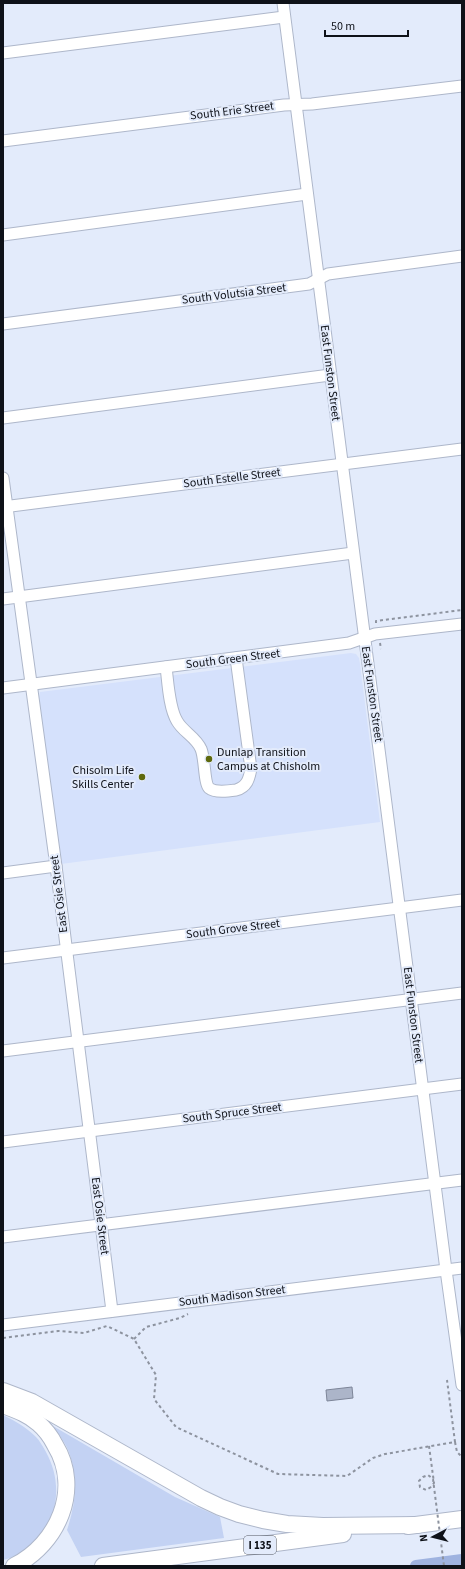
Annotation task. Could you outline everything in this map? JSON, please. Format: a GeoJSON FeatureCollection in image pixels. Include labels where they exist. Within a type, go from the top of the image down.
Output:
{"type":"FeatureCollection","features":[{"type":"Feature","properties":{"kind":"highway"},"geometry":{"type":"LineString","coordinates":[[3,1391],[32,1402],[201,1498],[232,1512],[263,1520],[287,1524],[323,1526],[418,1525]]}},
{"type":"Feature","properties":{"kind":"highway"},"geometry":{"type":"LineString","coordinates":[[3,1405],[24,1413],[39,1423],[49,1434],[62,1456],[66,1477],[66,1499],[61,1515],[53,1532],[40,1548],[30,1557],[14,1566]]}},
{"type":"Feature","properties":{"kind":"highway","name":"I 135"},"geometry":{"type":"LineString","coordinates":[[103,1566],[462,1519]]}},
{"type":"Feature","properties":{"kind":"street","name":"East Funston Street"},"geometry":{"type":"LineString","coordinates":[[282,3],[446,1270],[461,1366],[462,1385]]}},
{"type":"Feature","properties":{"kind":"street"},"geometry":{"type":"LineString","coordinates":[[3,53],[284,16]]}},
{"type":"Feature","properties":{"kind":"street","name":"South Erie Street"},"geometry":{"type":"LineString","coordinates":[[3,141],[284,105],[312,104],[462,86]]}},
{"type":"Feature","properties":{"kind":"street"},"geometry":{"type":"LineString","coordinates":[[3,235],[307,194]]}},
{"type":"Feature","properties":{"kind":"street","name":"South Volutsia Street"},"geometry":{"type":"LineString","coordinates":[[3,324],[309,284],[328,274],[462,256]]}},
{"type":"Feature","properties":{"kind":"street"},"geometry":{"type":"LineString","coordinates":[[3,418],[330,375]]}},
{"type":"Feature","properties":{"kind":"street","name":"South Estelle Street"},"geometry":{"type":"LineString","coordinates":[[5,507],[462,450]]}},
{"type":"Feature","properties":{"kind":"street","name":"East Osie Street"},"geometry":{"type":"LineString","coordinates":[[3,478],[5,507],[19,597],[56,866],[112,1311]]}},
{"type":"Feature","properties":{"kind":"street"},"geometry":{"type":"LineString","coordinates":[[3,599],[353,553]]}},
{"type":"Feature","properties":{"kind":"street","name":"South Green Street"},"geometry":{"type":"LineString","coordinates":[[3,688],[349,643],[365,639],[375,634],[462,624]]}},
{"type":"Feature","properties":{"kind":"street"},"geometry":{"type":"LineString","coordinates":[[166,667],[173,714],[177,721],[201,748],[207,784],[210,788],[217,791],[237,790],[247,783],[250,778],[251,769],[236,658]]}},
{"type":"Feature","properties":{"kind":"street"},"geometry":{"type":"LineString","coordinates":[[3,873],[56,866]]}},
{"type":"Feature","properties":{"kind":"street","name":"South Grove Street"},"geometry":{"type":"LineString","coordinates":[[3,958],[462,900]]}},
{"type":"Feature","properties":{"kind":"street"},"geometry":{"type":"LineString","coordinates":[[3,1051],[462,993]]}},
{"type":"Feature","properties":{"kind":"street","name":"South Spruce Street"},"geometry":{"type":"LineString","coordinates":[[3,1142],[462,1084]]}},
{"type":"Feature","properties":{"kind":"street"},"geometry":{"type":"LineString","coordinates":[[3,1237],[462,1180]]}},
{"type":"Feature","properties":{"kind":"street","name":"South Madison Street"},"geometry":{"type":"LineString","coordinates":[[3,1325],[462,1268]]}},
{"type":"Feature","properties":{"kind":"path"},"geometry":{"type":"LineString","coordinates":[[134,1339],[146,1327],[180,1318],[190,1312],[190,1301]]}},
{"type":"Feature","properties":{"kind":"path"},"geometry":{"type":"LineString","coordinates":[[3,1338],[58,1331],[84,1333],[107,1326],[134,1339],[156,1375],[154,1399],[176,1427],[278,1474],[347,1476],[373,1458],[385,1454],[455,1442]]}},
{"type":"Feature","properties":{"kind":"path"},"geometry":{"type":"LineString","coordinates":[[447,1380],[455,1442],[457,1452],[462,1457]]}},
{"type":"Feature","properties":{"kind":"path"},"geometry":{"type":"LineString","coordinates":[[430,1446],[434,1483],[431,1487],[426,1490],[420,1488],[419,1481],[423,1476],[428,1475],[433,1479],[444,1566]]}},
{"type":"Feature","properties":{"kind":"shaded area","name":"Dunlap Transition Campus at Chisholm"},"geometry":{"type":"Polygon","coordinates":[[[351,653],[356,654],[359,658],[380,822],[61,864],[39,697],[40,692],[351,653]]]}},
{"type":"Feature","properties":{"kind":"shaded area"},"geometry":{"type":"Polygon","coordinates":[[[3,1415],[24,1427],[39,1440],[46,1452],[55,1476],[56,1501],[48,1524],[41,1534],[22,1552],[11,1558],[3,1560],[3,1415]]]}},
{"type":"Feature","properties":{"kind":"shaded area"},"geometry":{"type":"Polygon","coordinates":[[[53,1426],[175,1497],[220,1517],[224,1538],[81,1557],[67,1530],[74,1500],[74,1470],[67,1447],[53,1426]]]}},
{"type":"Feature","properties":{"kind":"building"},"geometry":{"type":"Polygon","coordinates":[[[352,1387],[353,1398],[327,1401],[326,1390],[352,1387]]]}},
{"type":"Feature","properties":{"kind":"waterway"},"geometry":{"type":"LineString","coordinates":[[416,1566],[462,1560]]}},
{"type":"Feature","properties":{"kind":"place","name":"Dunlap Transition Campus at Chisholm"},"geometry":{"type":"Point","coordinates":[209,759]}},
{"type":"Feature","properties":{"kind":"place","name":"Chisolm Life Skills Center"},"geometry":{"type":"Point","coordinates":[142,777]}}]}
